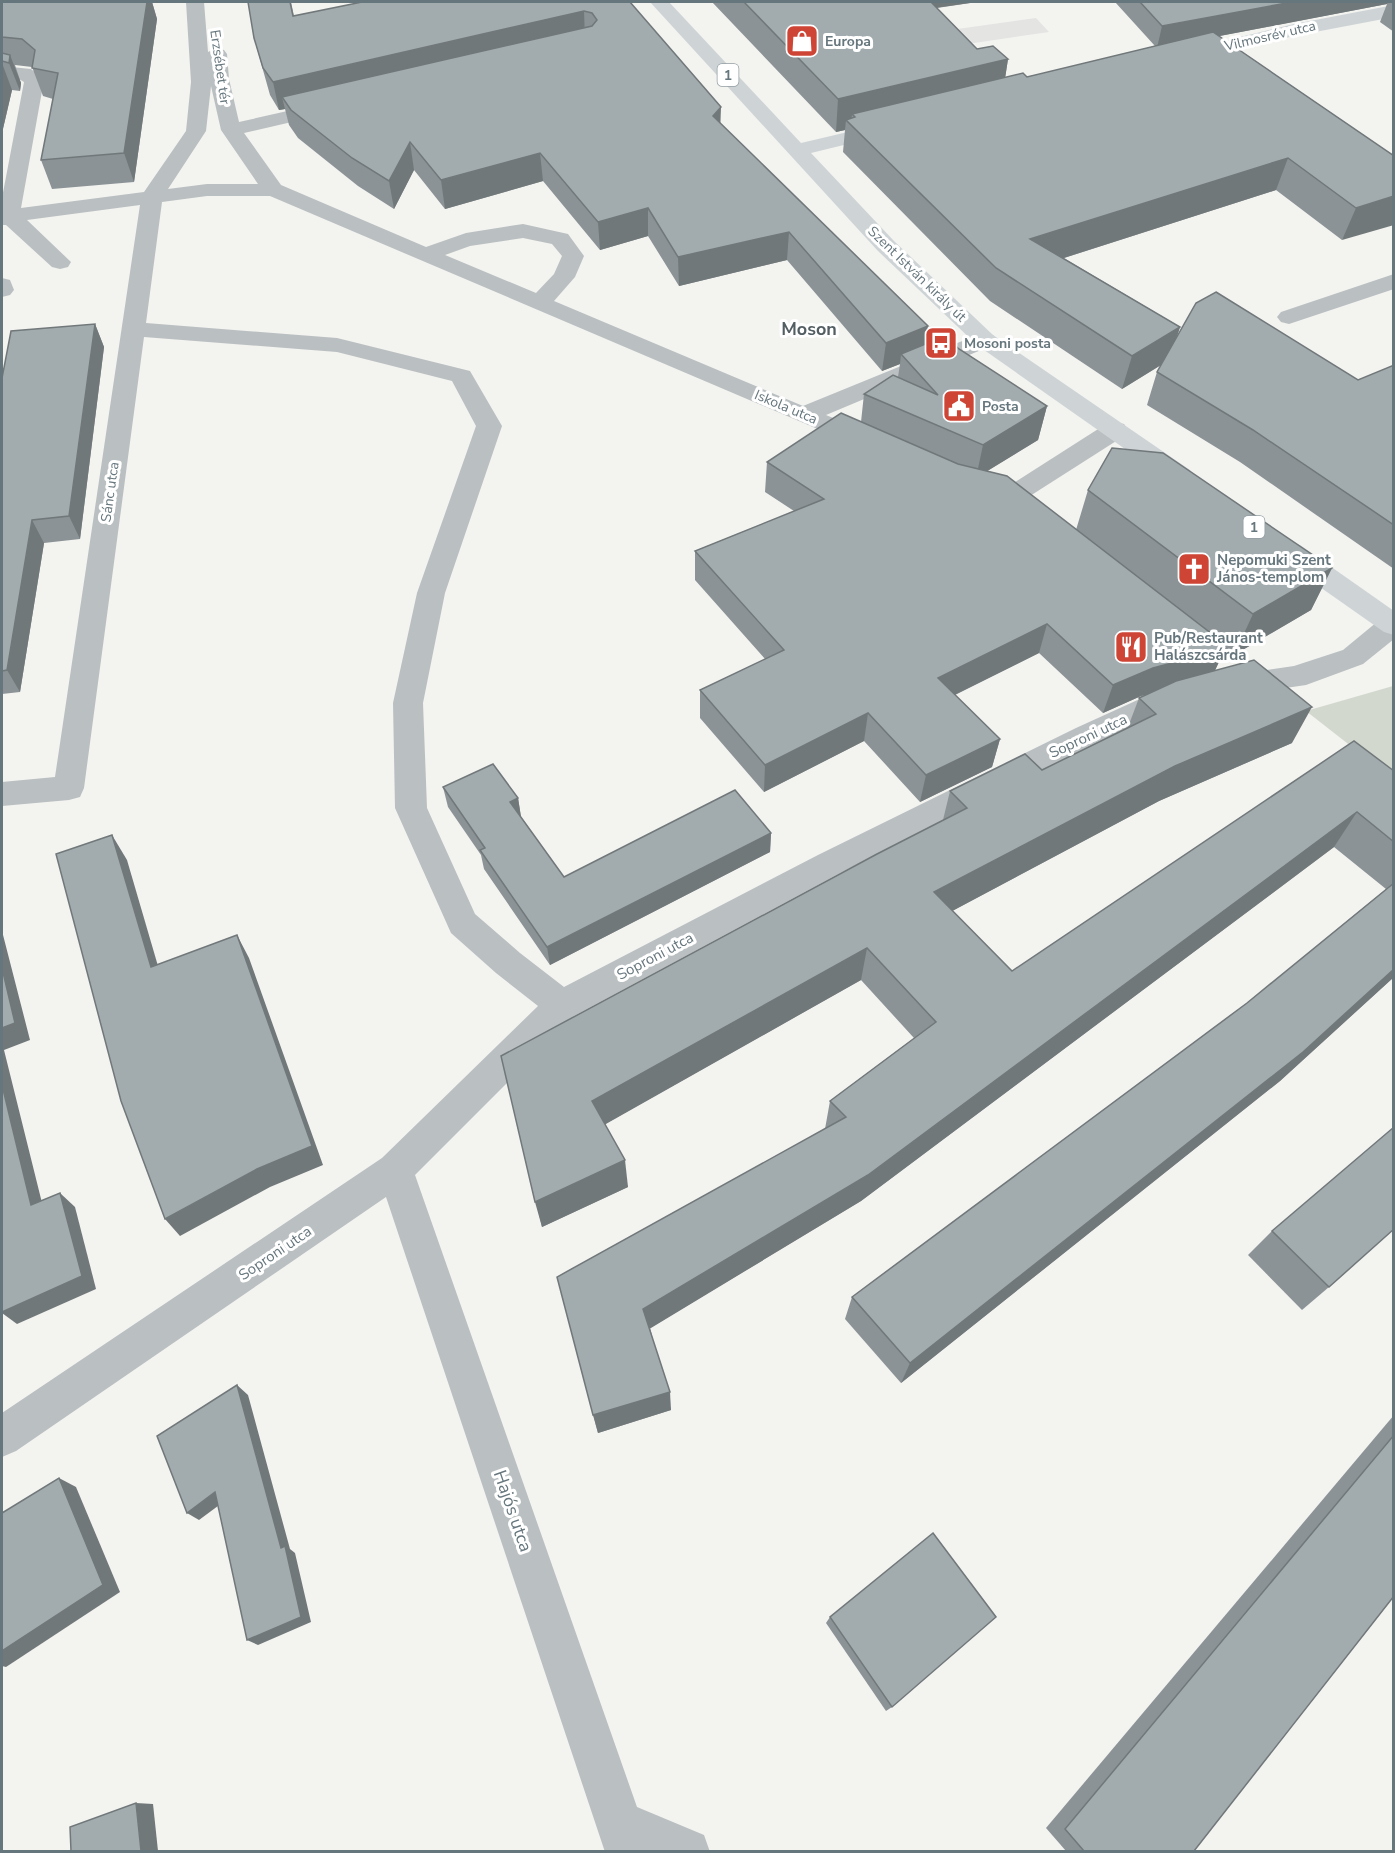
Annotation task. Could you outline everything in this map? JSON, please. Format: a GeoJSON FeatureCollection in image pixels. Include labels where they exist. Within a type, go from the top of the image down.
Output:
{"type":"FeatureCollection","features":[{"type":"Feature","properties":{"kind":"main road","name":"Szent István király út"},"geometry":{"type":"LineString","coordinates":[[659,2],[886,246],[985,340],[1201,490]]}},
{"type":"Feature","properties":{"kind":"main road","name":"Vilmosrév utca"},"geometry":{"type":"LineString","coordinates":[[1167,61],[1294,30],[1394,11]]}},
{"type":"Feature","properties":{"kind":"main road"},"geometry":{"type":"LineString","coordinates":[[797,150],[901,125]]}},
{"type":"Feature","properties":{"kind":"main road","name":"1"},"geometry":{"type":"LineString","coordinates":[[1268,537],[1393,624]]}},
{"type":"Feature","properties":{"kind":"street","name":"Erzsébet tér"},"geometry":{"type":"LineString","coordinates":[[152,196],[196,131],[201,82],[195,2]]}},
{"type":"Feature","properties":{"kind":"street","name":"Erzsébet tér"},"geometry":{"type":"LineString","coordinates":[[212,2],[219,79],[231,130],[273,190]]}},
{"type":"Feature","properties":{"kind":"street"},"geometry":{"type":"LineString","coordinates":[[2,72],[24,73],[34,80],[5,218]]}},
{"type":"Feature","properties":{"kind":"street"},"geometry":{"type":"LineString","coordinates":[[231,130],[345,104]]}},
{"type":"Feature","properties":{"kind":"street"},"geometry":{"type":"LineString","coordinates":[[5,218],[207,190],[273,190],[349,220],[423,255],[466,240],[524,231],[560,239],[573,256],[564,277],[540,302]]}},
{"type":"Feature","properties":{"kind":"street","name":"Sánc utca"},"geometry":{"type":"LineString","coordinates":[[2,794],[69,788],[152,196]]}},
{"type":"Feature","properties":{"kind":"street"},"geometry":{"type":"LineString","coordinates":[[5,218],[60,262]]}},
{"type":"Feature","properties":{"kind":"street","name":"Iskola utca"},"geometry":{"type":"LineString","coordinates":[[423,255],[540,302],[893,454]]}},
{"type":"Feature","properties":{"kind":"street"},"geometry":{"type":"LineString","coordinates":[[1289,317],[1394,281]]}},
{"type":"Feature","properties":{"kind":"street"},"geometry":{"type":"LineString","coordinates":[[2,285],[2,290]]}},
{"type":"Feature","properties":{"kind":"street"},"geometry":{"type":"LineString","coordinates":[[133,329],[337,345],[461,376],[489,426],[431,593],[408,703],[411,808],[463,923],[508,963],[562,1005]]}},
{"type":"Feature","properties":{"kind":"street"},"geometry":{"type":"LineString","coordinates":[[803,415],[985,340]]}},
{"type":"Feature","properties":{"kind":"street"},"geometry":{"type":"LineString","coordinates":[[1010,500],[1115,430]]}},
{"type":"Feature","properties":{"kind":"street","name":"Soproni utca"},"geometry":{"type":"LineString","coordinates":[[2,1437],[396,1170],[562,1005],[829,864],[1152,706],[1230,672],[1296,677],[1353,657],[1393,624]]}},
{"type":"Feature","properties":{"kind":"street","name":"Hajós utca"},"geometry":{"type":"LineString","coordinates":[[396,1170],[625,1838]]}},
{"type":"Feature","properties":{"kind":"street"},"geometry":{"type":"LineString","coordinates":[[625,1838],[687,1851]]}},
{"type":"Feature","properties":{"kind":"shaded area"},"geometry":{"type":"Polygon","coordinates":[[[1036,18],[1049,32],[947,47],[936,32],[1036,18]]]}},
{"type":"Feature","properties":{"kind":"shaded area"},"geometry":{"type":"Polygon","coordinates":[[[1393,686],[1393,779],[1306,711],[1393,686]]]}},
{"type":"Feature","properties":{"kind":"building"},"geometry":{"type":"Polygon","coordinates":[[[2,2],[147,2],[124,153],[41,160],[58,73],[32,68],[35,50],[22,39],[2,37],[2,2]]]}},
{"type":"Feature","properties":{"kind":"building"},"geometry":{"type":"Polygon","coordinates":[[[248,2],[290,2],[293,16],[362,2],[630,2],[721,107],[713,116],[928,326],[886,343],[789,232],[678,257],[648,208],[598,222],[540,153],[441,180],[410,142],[389,181],[352,158],[291,110],[282,97],[592,26],[597,20],[592,13],[584,11],[273,82],[263,68],[254,38],[248,2]]]}},
{"type":"Feature","properties":{"kind":"building"},"geometry":{"type":"Polygon","coordinates":[[[744,2],[931,2],[977,49],[993,46],[1008,59],[838,99],[744,2]]]}},
{"type":"Feature","properties":{"kind":"building"},"geometry":{"type":"Polygon","coordinates":[[[1140,2],[1292,2],[1162,26],[1140,2]]]}},
{"type":"Feature","properties":{"kind":"building"},"geometry":{"type":"Polygon","coordinates":[[[1213,32],[1394,156],[1394,196],[1356,208],[1288,158],[1030,239],[1180,327],[1132,356],[996,268],[846,120],[855,117],[852,114],[1023,73],[1027,77],[1213,32]]]}},
{"type":"Feature","properties":{"kind":"building"},"geometry":{"type":"Polygon","coordinates":[[[2,53],[10,55],[9,63],[2,61],[2,53]]]}},
{"type":"Feature","properties":{"kind":"building"},"geometry":{"type":"Polygon","coordinates":[[[1216,292],[1358,380],[1394,365],[1394,525],[1253,430],[1157,372],[1196,303],[1216,292]]]}},
{"type":"Feature","properties":{"kind":"building"},"geometry":{"type":"Polygon","coordinates":[[[95,324],[69,516],[32,520],[7,670],[2,671],[2,378],[11,331],[95,324]]]}},
{"type":"Feature","properties":{"kind":"building"},"geometry":{"type":"Polygon","coordinates":[[[945,336],[959,349],[1047,406],[983,445],[864,394],[893,375],[938,395],[901,354],[945,336]]]}},
{"type":"Feature","properties":{"kind":"building"},"geometry":{"type":"Polygon","coordinates":[[[841,413],[958,464],[1007,476],[1221,641],[1218,643],[1225,649],[1153,668],[1113,685],[1047,624],[938,678],[1000,739],[926,775],[868,713],[765,765],[700,690],[784,650],[695,551],[824,499],[767,462],[841,413]]]}},
{"type":"Feature","properties":{"kind":"building"},"geometry":{"type":"Polygon","coordinates":[[[1112,448],[1163,453],[1332,568],[1253,614],[1088,490],[1112,448]]]}},
{"type":"Feature","properties":{"kind":"building"},"geometry":{"type":"Polygon","coordinates":[[[1254,660],[1312,707],[1175,766],[934,892],[1012,971],[1354,741],[1394,771],[1394,842],[1357,812],[868,1175],[643,1309],[670,1392],[593,1415],[557,1277],[846,1117],[830,1101],[936,1022],[867,948],[592,1101],[625,1160],[535,1202],[501,1056],[967,808],[950,791],[1025,754],[1042,770],[1156,714],[1139,698],[1176,681],[1254,660]]]}},
{"type":"Feature","properties":{"kind":"building"},"geometry":{"type":"Polygon","coordinates":[[[493,764],[518,798],[510,802],[564,877],[735,790],[771,833],[547,947],[480,850],[485,848],[443,787],[493,764]]]}},
{"type":"Feature","properties":{"kind":"building"},"geometry":{"type":"Polygon","coordinates":[[[112,835],[151,967],[237,935],[312,1146],[257,1169],[165,1219],[121,1101],[56,854],[112,835]]]}},
{"type":"Feature","properties":{"kind":"building"},"geometry":{"type":"Polygon","coordinates":[[[1394,883],[1394,969],[1303,1052],[910,1363],[852,1297],[1247,1003],[1394,883]]]}},
{"type":"Feature","properties":{"kind":"building"},"geometry":{"type":"Polygon","coordinates":[[[2,968],[15,1023],[2,1028],[2,968]]]}},
{"type":"Feature","properties":{"kind":"building"},"geometry":{"type":"Polygon","coordinates":[[[2,1085],[31,1205],[60,1193],[82,1276],[2,1312],[2,1085]]]}},
{"type":"Feature","properties":{"kind":"building"},"geometry":{"type":"Polygon","coordinates":[[[1394,1127],[1394,1229],[1329,1287],[1272,1231],[1394,1127]]]}},
{"type":"Feature","properties":{"kind":"building"},"geometry":{"type":"Polygon","coordinates":[[[237,1385],[281,1548],[285,1546],[301,1617],[247,1640],[215,1492],[187,1513],[157,1436],[237,1385]]]}},
{"type":"Feature","properties":{"kind":"building"},"geometry":{"type":"Polygon","coordinates":[[[1394,1435],[1394,1596],[1194,1851],[1084,1851],[1065,1829],[1394,1435]]]}},
{"type":"Feature","properties":{"kind":"building"},"geometry":{"type":"Polygon","coordinates":[[[59,1478],[103,1585],[2,1651],[2,1513],[59,1478]]]}},
{"type":"Feature","properties":{"kind":"building"},"geometry":{"type":"Polygon","coordinates":[[[933,1533],[996,1617],[892,1707],[830,1617],[933,1533]]]}},
{"type":"Feature","properties":{"kind":"building"},"geometry":{"type":"Polygon","coordinates":[[[136,1803],[141,1851],[71,1851],[70,1827],[136,1803]]]}},
{"type":"Feature","properties":{"kind":"place","name":"Europa"},"geometry":{"type":"Point","coordinates":[802,41]}},
{"type":"Feature","properties":{"kind":"place","name":"Mosoni posta"},"geometry":{"type":"Point","coordinates":[941,343]}},
{"type":"Feature","properties":{"kind":"place","name":"Posta"},"geometry":{"type":"Point","coordinates":[959,406]}},
{"type":"Feature","properties":{"kind":"place","name":"Nepomuki Szent János-templom"},"geometry":{"type":"Point","coordinates":[1194,569]}},
{"type":"Feature","properties":{"kind":"place","name":"Pub/Restaurant Halászcsárda"},"geometry":{"type":"Point","coordinates":[1131,647]}},
{"type":"Feature","properties":{"kind":"district","name":"Moson"},"geometry":{"type":"Point","coordinates":[809,329]}}]}
